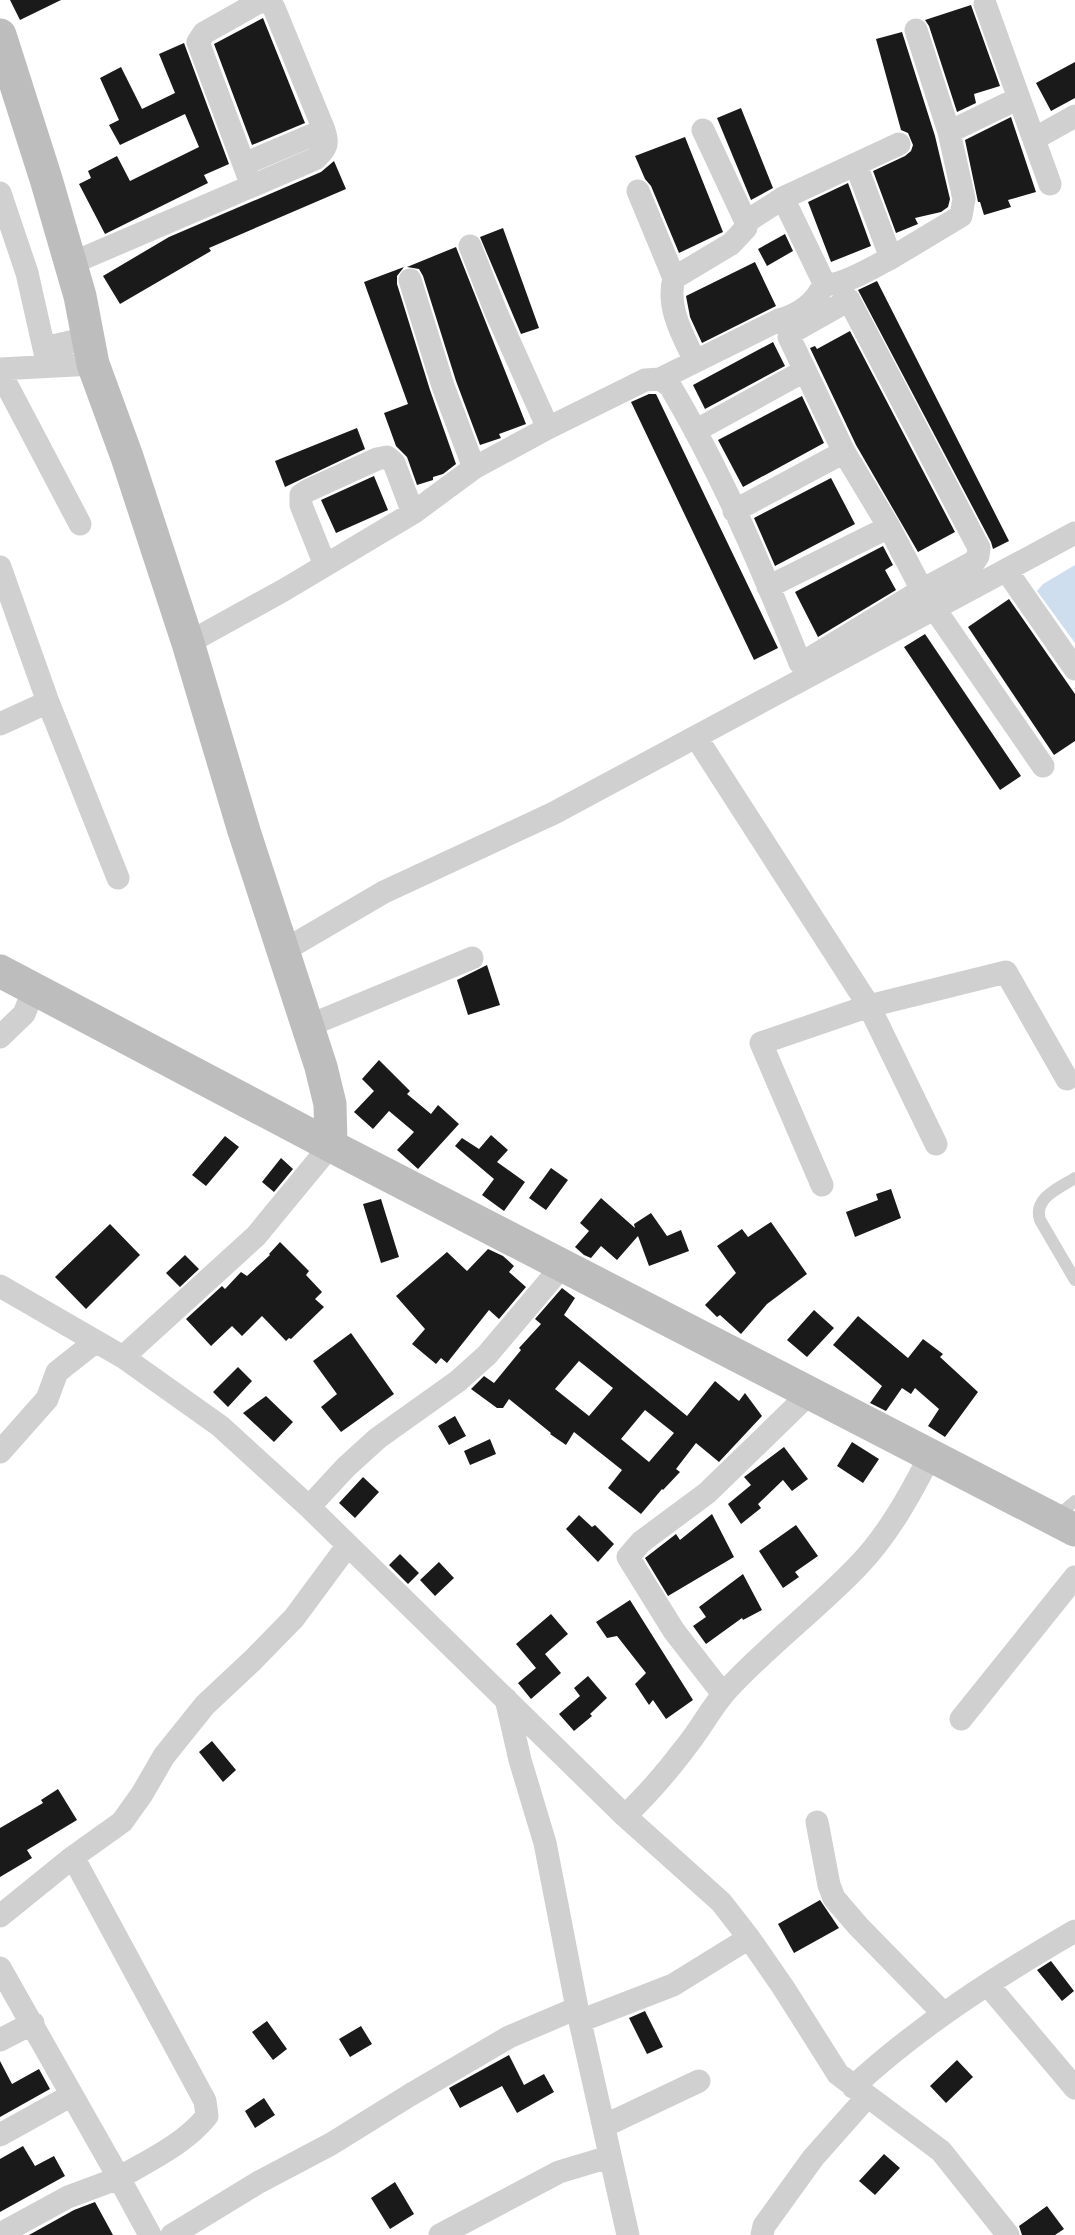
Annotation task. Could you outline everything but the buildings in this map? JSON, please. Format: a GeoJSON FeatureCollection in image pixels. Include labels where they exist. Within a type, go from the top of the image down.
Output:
{"type":"FeatureCollection","features":[{"type":"Feature","properties":{"kind":"main road"},"geometry":{"type":"LineString","coordinates":[[0,35],[70,264],[91,351],[188,643],[321,1067],[330,1104],[331,1145]]}},
{"type":"Feature","properties":{"kind":"main road"},"geometry":{"type":"LineString","coordinates":[[0,971],[810,1393],[931,1454],[1068,1516]]}},
{"type":"Feature","properties":{"kind":"street"},"geometry":{"type":"LineString","coordinates":[[70,264],[252,186],[315,159],[325,150],[327,141],[324,130],[274,8],[267,1],[259,2],[204,33],[198,42],[252,186]]}},
{"type":"Feature","properties":{"kind":"street"},"geometry":{"type":"LineString","coordinates":[[985,5],[1050,184]]}},
{"type":"Feature","properties":{"kind":"street"},"geometry":{"type":"LineString","coordinates":[[188,643],[413,513],[474,468],[622,389],[645,380],[660,379],[779,320],[793,316],[820,293],[838,288],[961,216],[964,199],[949,132],[916,30]]}},
{"type":"Feature","properties":{"kind":"street"},"geometry":{"type":"LineString","coordinates":[[949,132],[1019,98]]}},
{"type":"Feature","properties":{"kind":"street"},"geometry":{"type":"LineString","coordinates":[[1034,139],[1075,116]]}},
{"type":"Feature","properties":{"kind":"street"},"geometry":{"type":"LineString","coordinates":[[244,164],[324,130]]}},
{"type":"Feature","properties":{"kind":"street"},"geometry":{"type":"LineString","coordinates":[[674,278],[731,244],[746,228],[746,222],[703,130]]}},
{"type":"Feature","properties":{"kind":"street"},"geometry":{"type":"LineString","coordinates":[[746,222],[783,198],[899,144]]}},
{"type":"Feature","properties":{"kind":"street"},"geometry":{"type":"LineString","coordinates":[[856,165],[891,258]]}},
{"type":"Feature","properties":{"kind":"street"},"geometry":{"type":"LineString","coordinates":[[638,191],[674,278],[670,293],[680,327],[695,361]]}},
{"type":"Feature","properties":{"kind":"street"},"geometry":{"type":"LineString","coordinates":[[0,193],[27,273],[46,357]]}},
{"type":"Feature","properties":{"kind":"street"},"geometry":{"type":"LineString","coordinates":[[783,198],[838,288],[974,537],[979,548],[978,556],[988,571],[1075,669]]}},
{"type":"Feature","properties":{"kind":"street"},"geometry":{"type":"LineString","coordinates":[[470,246],[496,312],[548,428]]}},
{"type":"Feature","properties":{"kind":"street"},"geometry":{"type":"LineString","coordinates":[[410,280],[443,386],[474,468]]}},
{"type":"Feature","properties":{"kind":"street"},"geometry":{"type":"LineString","coordinates":[[838,288],[789,337],[844,452],[928,603],[1043,766]]}},
{"type":"Feature","properties":{"kind":"street"},"geometry":{"type":"LineString","coordinates":[[80,524],[0,370],[46,357],[91,351]]}},
{"type":"Feature","properties":{"kind":"street"},"geometry":{"type":"LineString","coordinates":[[695,430],[804,370]]}},
{"type":"Feature","properties":{"kind":"street"},"geometry":{"type":"LineString","coordinates":[[660,379],[670,386],[695,430],[734,511],[768,587],[800,672]]}},
{"type":"Feature","properties":{"kind":"street"},"geometry":{"type":"LineString","coordinates":[[734,511],[844,452]]}},
{"type":"Feature","properties":{"kind":"street"},"geometry":{"type":"LineString","coordinates":[[325,565],[301,505],[301,495],[309,490],[387,457],[394,463],[413,513]]}},
{"type":"Feature","properties":{"kind":"street"},"geometry":{"type":"LineString","coordinates":[[768,587],[888,527]]}},
{"type":"Feature","properties":{"kind":"street"},"geometry":{"type":"LineString","coordinates":[[283,951],[384,892],[554,813],[696,737],[800,672],[988,571],[1075,533]]}},
{"type":"Feature","properties":{"kind":"street"},"geometry":{"type":"LineString","coordinates":[[0,567],[48,702],[118,878]]}},
{"type":"Feature","properties":{"kind":"street"},"geometry":{"type":"LineString","coordinates":[[0,724],[48,702]]}},
{"type":"Feature","properties":{"kind":"street"},"geometry":{"type":"LineString","coordinates":[[696,737],[869,1006],[936,1144]]}},
{"type":"Feature","properties":{"kind":"street"},"geometry":{"type":"LineString","coordinates":[[308,1026],[472,958]]}},
{"type":"Feature","properties":{"kind":"street"},"geometry":{"type":"LineString","coordinates":[[822,1185],[761,1043],[869,1006],[1006,972],[1067,1079]]}},
{"type":"Feature","properties":{"kind":"street"},"geometry":{"type":"LineString","coordinates":[[0,1037],[24,1014],[34,989]]}},
{"type":"Feature","properties":{"kind":"street"},"geometry":{"type":"LineString","coordinates":[[123,1357],[256,1236],[331,1145]]}},
{"type":"Feature","properties":{"kind":"street"},"geometry":{"type":"LineString","coordinates":[[309,1507],[346,1467],[378,1438],[458,1381],[488,1355],[564,1265]]}},
{"type":"Feature","properties":{"kind":"street"},"geometry":{"type":"LineString","coordinates":[[0,1286],[123,1357],[220,1426],[309,1507],[625,1816],[721,1902],[749,1938],[832,2066],[860,2092],[942,2151],[1009,2235]]}},
{"type":"Feature","properties":{"kind":"street"},"geometry":{"type":"LineString","coordinates":[[0,1452],[47,1399],[57,1371],[95,1342]]}},
{"type":"Feature","properties":{"kind":"street"},"geometry":{"type":"LineString","coordinates":[[723,1694],[674,1631],[628,1557],[641,1542],[707,1493],[810,1393]]}},
{"type":"Feature","properties":{"kind":"street"},"geometry":{"type":"LineString","coordinates":[[625,1816],[645,1797],[686,1747],[723,1694],[763,1653],[859,1566],[886,1533],[931,1454]]}},
{"type":"Feature","properties":{"kind":"street"},"geometry":{"type":"LineString","coordinates":[[0,1916],[73,1857],[122,1822],[164,1756],[205,1705],[294,1618],[348,1545]]}},
{"type":"Feature","properties":{"kind":"street"},"geometry":{"type":"LineString","coordinates":[[961,1719],[1075,1577]]}},
{"type":"Feature","properties":{"kind":"street"},"geometry":{"type":"LineString","coordinates":[[506,1698],[520,1760],[545,1843],[578,2014],[628,2235]]}},
{"type":"Feature","properties":{"kind":"street"},"geometry":{"type":"LineString","coordinates":[[817,1822],[834,1898],[943,2012]]}},
{"type":"Feature","properties":{"kind":"street"},"geometry":{"type":"LineString","coordinates":[[0,2234],[68,2197],[119,2178],[183,2140],[199,2127],[207,2116],[205,2101],[73,1857]]}},
{"type":"Feature","properties":{"kind":"street"},"geometry":{"type":"LineString","coordinates":[[762,2235],[764,2227],[813,2158],[892,2052],[943,2012],[1075,1931]]}},
{"type":"Feature","properties":{"kind":"street"},"geometry":{"type":"LineString","coordinates":[[172,2235],[509,2037],[673,1985],[749,1938]]}},
{"type":"Feature","properties":{"kind":"street"},"geometry":{"type":"LineString","coordinates":[[0,1968],[150,2235]]}},
{"type":"Feature","properties":{"kind":"street"},"geometry":{"type":"LineString","coordinates":[[988,1985],[1075,2088]]}},
{"type":"Feature","properties":{"kind":"street"},"geometry":{"type":"LineString","coordinates":[[0,2040],[33,2023]]}},
{"type":"Feature","properties":{"kind":"street"},"geometry":{"type":"LineString","coordinates":[[604,2126],[699,2081]]}},
{"type":"Feature","properties":{"kind":"street"},"geometry":{"type":"LineString","coordinates":[[0,2135],[71,2096]]}},
{"type":"Feature","properties":{"kind":"street"},"geometry":{"type":"LineString","coordinates":[[440,2235],[559,2172],[609,2157]]}},
{"type":"Feature","properties":{"kind":"lane"},"geometry":{"type":"LineString","coordinates":[[1075,1178],[1049,1194],[1037,1212],[1075,1279]]}},
{"type":"Feature","properties":{"kind":"water"},"geometry":{"type":"Polygon","coordinates":[[[1075,565],[1075,643],[1037,591],[1043,584],[1075,565]]]}}]}
